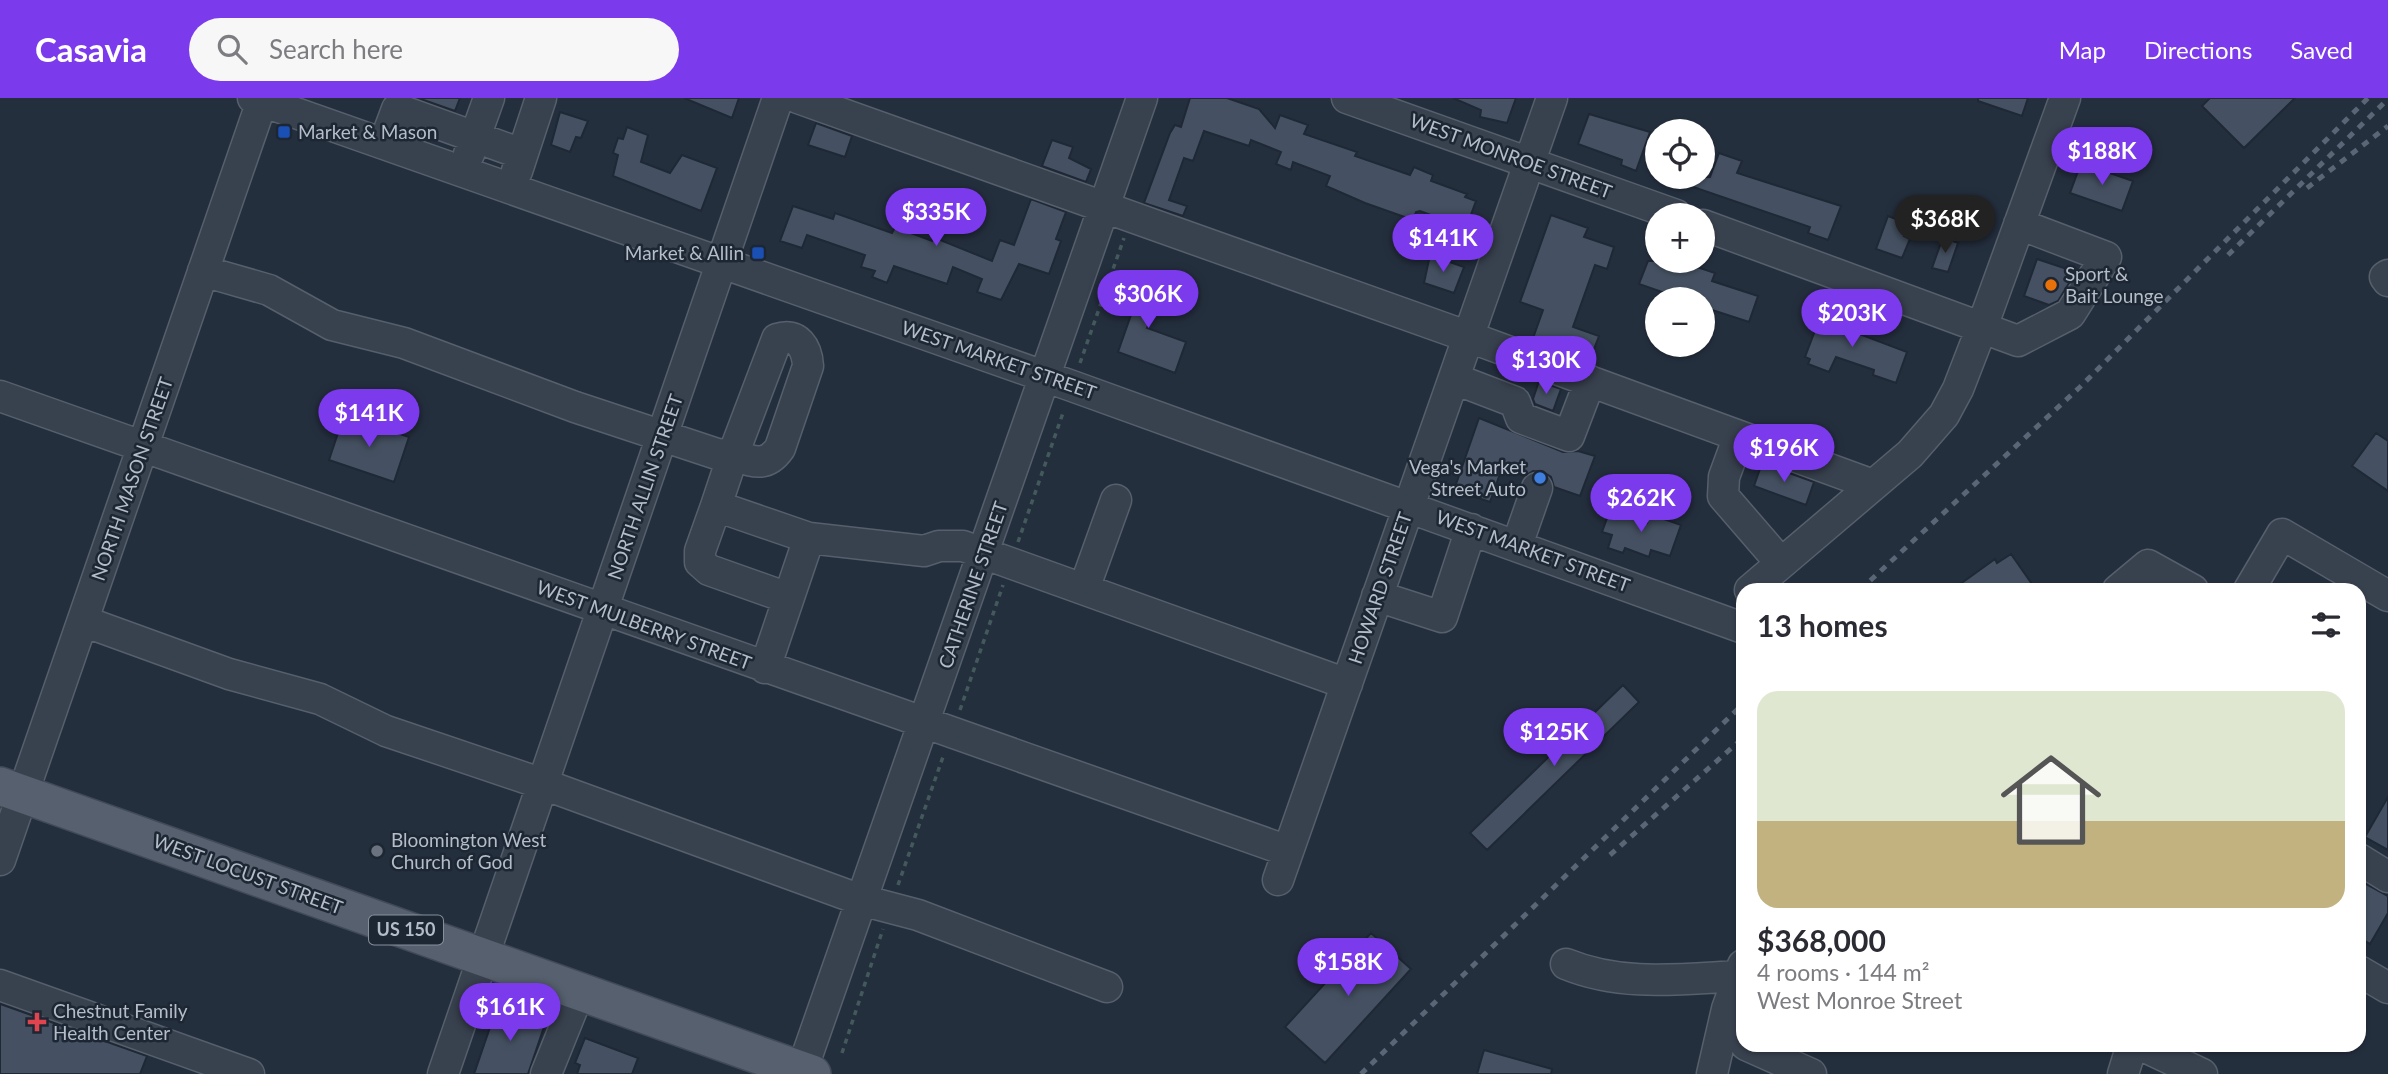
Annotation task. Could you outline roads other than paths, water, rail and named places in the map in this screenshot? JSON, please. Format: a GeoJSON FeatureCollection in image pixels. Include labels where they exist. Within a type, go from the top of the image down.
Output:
{"type":"FeatureCollection","features":[{"type":"Feature","properties":{"kind":"main road","name":"WEST LOCUST STREET"},"geometry":{"type":"LineString","coordinates":[[11,790],[807,1072]]}},
{"type":"Feature","properties":{"kind":"street"},"geometry":{"type":"LineString","coordinates":[[464,171],[489,98]]}},
{"type":"Feature","properties":{"kind":"street","name":"NORTH ALLIN STREET"},"geometry":{"type":"LineString","coordinates":[[443,1074],[778,98]]}},
{"type":"Feature","properties":{"kind":"street"},"geometry":{"type":"LineString","coordinates":[[798,98],[1469,337],[1873,485]]}},
{"type":"Feature","properties":{"kind":"street","name":"CATHERINE STREET"},"geometry":{"type":"LineString","coordinates":[[807,1072],[861,900],[938,729],[1118,212],[1142,98]]}},
{"type":"Feature","properties":{"kind":"street","name":"WEST MONROE STREET"},"geometry":{"type":"LineString","coordinates":[[1347,98],[1645,204]]}},
{"type":"Feature","properties":{"kind":"street","name":"HOWARD STREET"},"geometry":{"type":"LineString","coordinates":[[1278,880],[1552,98]]}},
{"type":"Feature","properties":{"kind":"street"},"geometry":{"type":"LineString","coordinates":[[1758,583],[1910,454],[1944,415],[1958,389],[1982,327],[2066,98]]}},
{"type":"Feature","properties":{"kind":"street","name":"WEST MARKET STREET"},"geometry":{"type":"LineString","coordinates":[[259,99],[1471,529],[1736,617]]}},
{"type":"Feature","properties":{"kind":"street","name":"NORTH MASON STREET"},"geometry":{"type":"LineString","coordinates":[[0,860],[11,790],[83,621],[259,99]]}},
{"type":"Feature","properties":{"kind":"street"},"geometry":{"type":"LineString","coordinates":[[511,188],[535,100]]}},
{"type":"Feature","properties":{"kind":"street"},"geometry":{"type":"LineString","coordinates":[[384,144],[397,109],[522,154]]}},
{"type":"Feature","properties":{"kind":"street"},"geometry":{"type":"LineString","coordinates":[[1715,229],[2018,341],[2070,314],[2106,257],[2019,224]]}},
{"type":"Feature","properties":{"kind":"street"},"geometry":{"type":"LineString","coordinates":[[203,271],[269,290],[332,325],[404,342],[661,437],[717,454],[733,454],[760,464],[772,460],[780,449],[808,366],[807,354],[801,342],[785,336],[777,339],[772,347],[733,454],[700,551],[700,562],[709,569],[788,598]]}},
{"type":"Feature","properties":{"kind":"street"},"geometry":{"type":"LineString","coordinates":[[1455,379],[1515,402],[1521,418],[1569,436],[1590,381]]}},
{"type":"Feature","properties":{"kind":"street","name":"WEST MULBERRY STREET"},"geometry":{"type":"LineString","coordinates":[[0,396],[1288,851]]}},
{"type":"Feature","properties":{"kind":"street"},"geometry":{"type":"LineString","coordinates":[[1739,436],[1724,477],[1723,496],[1780,562]]}},
{"type":"Feature","properties":{"kind":"street"},"geometry":{"type":"LineString","coordinates":[[1517,545],[1537,488]]}},
{"type":"Feature","properties":{"kind":"street"},"geometry":{"type":"LineString","coordinates":[[1084,589],[1116,500]]}},
{"type":"Feature","properties":{"kind":"street"},"geometry":{"type":"LineString","coordinates":[[716,506],[809,538],[924,551],[939,546],[963,546],[1348,684]]}},
{"type":"Feature","properties":{"kind":"street"},"geometry":{"type":"LineString","coordinates":[[1377,596],[1442,617],[1471,529]]}},
{"type":"Feature","properties":{"kind":"street"},"geometry":{"type":"LineString","coordinates":[[2253,583],[2282,534],[2366,583]]}},
{"type":"Feature","properties":{"kind":"street"},"geometry":{"type":"LineString","coordinates":[[765,668],[809,538]]}},
{"type":"Feature","properties":{"kind":"street"},"geometry":{"type":"LineString","coordinates":[[2126,583],[2148,565],[2180,583]]}},
{"type":"Feature","properties":{"kind":"street"},"geometry":{"type":"LineString","coordinates":[[2366,583],[2388,596]]}},
{"type":"Feature","properties":{"kind":"street"},"geometry":{"type":"LineString","coordinates":[[83,621],[229,674],[320,699],[377,728],[543,784],[861,900],[918,915],[1107,987]]}},
{"type":"Feature","properties":{"kind":"street"},"geometry":{"type":"LineString","coordinates":[[2366,863],[2388,877]]}},
{"type":"Feature","properties":{"kind":"street"},"geometry":{"type":"LineString","coordinates":[[1566,964],[1595,976],[1638,980],[1736,970]]}},
{"type":"Feature","properties":{"kind":"street"},"geometry":{"type":"LineString","coordinates":[[2366,974],[2387,985]]}},
{"type":"Feature","properties":{"kind":"street"},"geometry":{"type":"LineString","coordinates":[[0,985],[249,1074]]}},
{"type":"Feature","properties":{"kind":"street"},"geometry":{"type":"LineString","coordinates":[[546,1074],[579,992]]}},
{"type":"Feature","properties":{"kind":"street"},"geometry":{"type":"LineString","coordinates":[[1712,1074],[1736,1042]]}},
{"type":"Feature","properties":{"kind":"street"},"geometry":{"type":"LineString","coordinates":[[1762,1052],[1811,1074]]}},
{"type":"Feature","properties":{"kind":"street"},"geometry":{"type":"LineString","coordinates":[[2123,1074],[2130,1052]]}},
{"type":"Feature","properties":{"kind":"street"},"geometry":{"type":"LineString","coordinates":[[2156,1052],[2202,1074]]}},
{"type":"Feature","properties":{"kind":"railway"},"geometry":{"type":"LineString","coordinates":[[1868,583],[2080,387],[2368,98]]}},
{"type":"Feature","properties":{"kind":"railway"},"geometry":{"type":"LineString","coordinates":[[2228,255],[2388,99]]}},
{"type":"Feature","properties":{"kind":"railway"},"geometry":{"type":"LineString","coordinates":[[2307,188],[2388,126]]}},
{"type":"Feature","properties":{"kind":"railway"},"geometry":{"type":"LineString","coordinates":[[1361,1074],[1736,711]]}},
{"type":"Feature","properties":{"kind":"railway"},"geometry":{"type":"LineString","coordinates":[[1610,855],[1736,744]]}},
{"type":"Feature","properties":{"kind":"place","name":"Market & Mason"},"geometry":{"type":"Point","coordinates":[284,132]}},
{"type":"Feature","properties":{"kind":"place","name":"Market & Allin"},"geometry":{"type":"Point","coordinates":[758,253]}},
{"type":"Feature","properties":{"kind":"place","name":"Sport & Bait Lounge"},"geometry":{"type":"Point","coordinates":[2051,285]}},
{"type":"Feature","properties":{"kind":"place","name":"Vega's Market Street Auto"},"geometry":{"type":"Point","coordinates":[1540,478]}},
{"type":"Feature","properties":{"kind":"place","name":"Bloomington West Church of God"},"geometry":{"type":"Point","coordinates":[377,851]}},
{"type":"Feature","properties":{"kind":"place","name":"Chestnut Family Health Center"},"geometry":{"type":"Point","coordinates":[37,1022]}}]}
